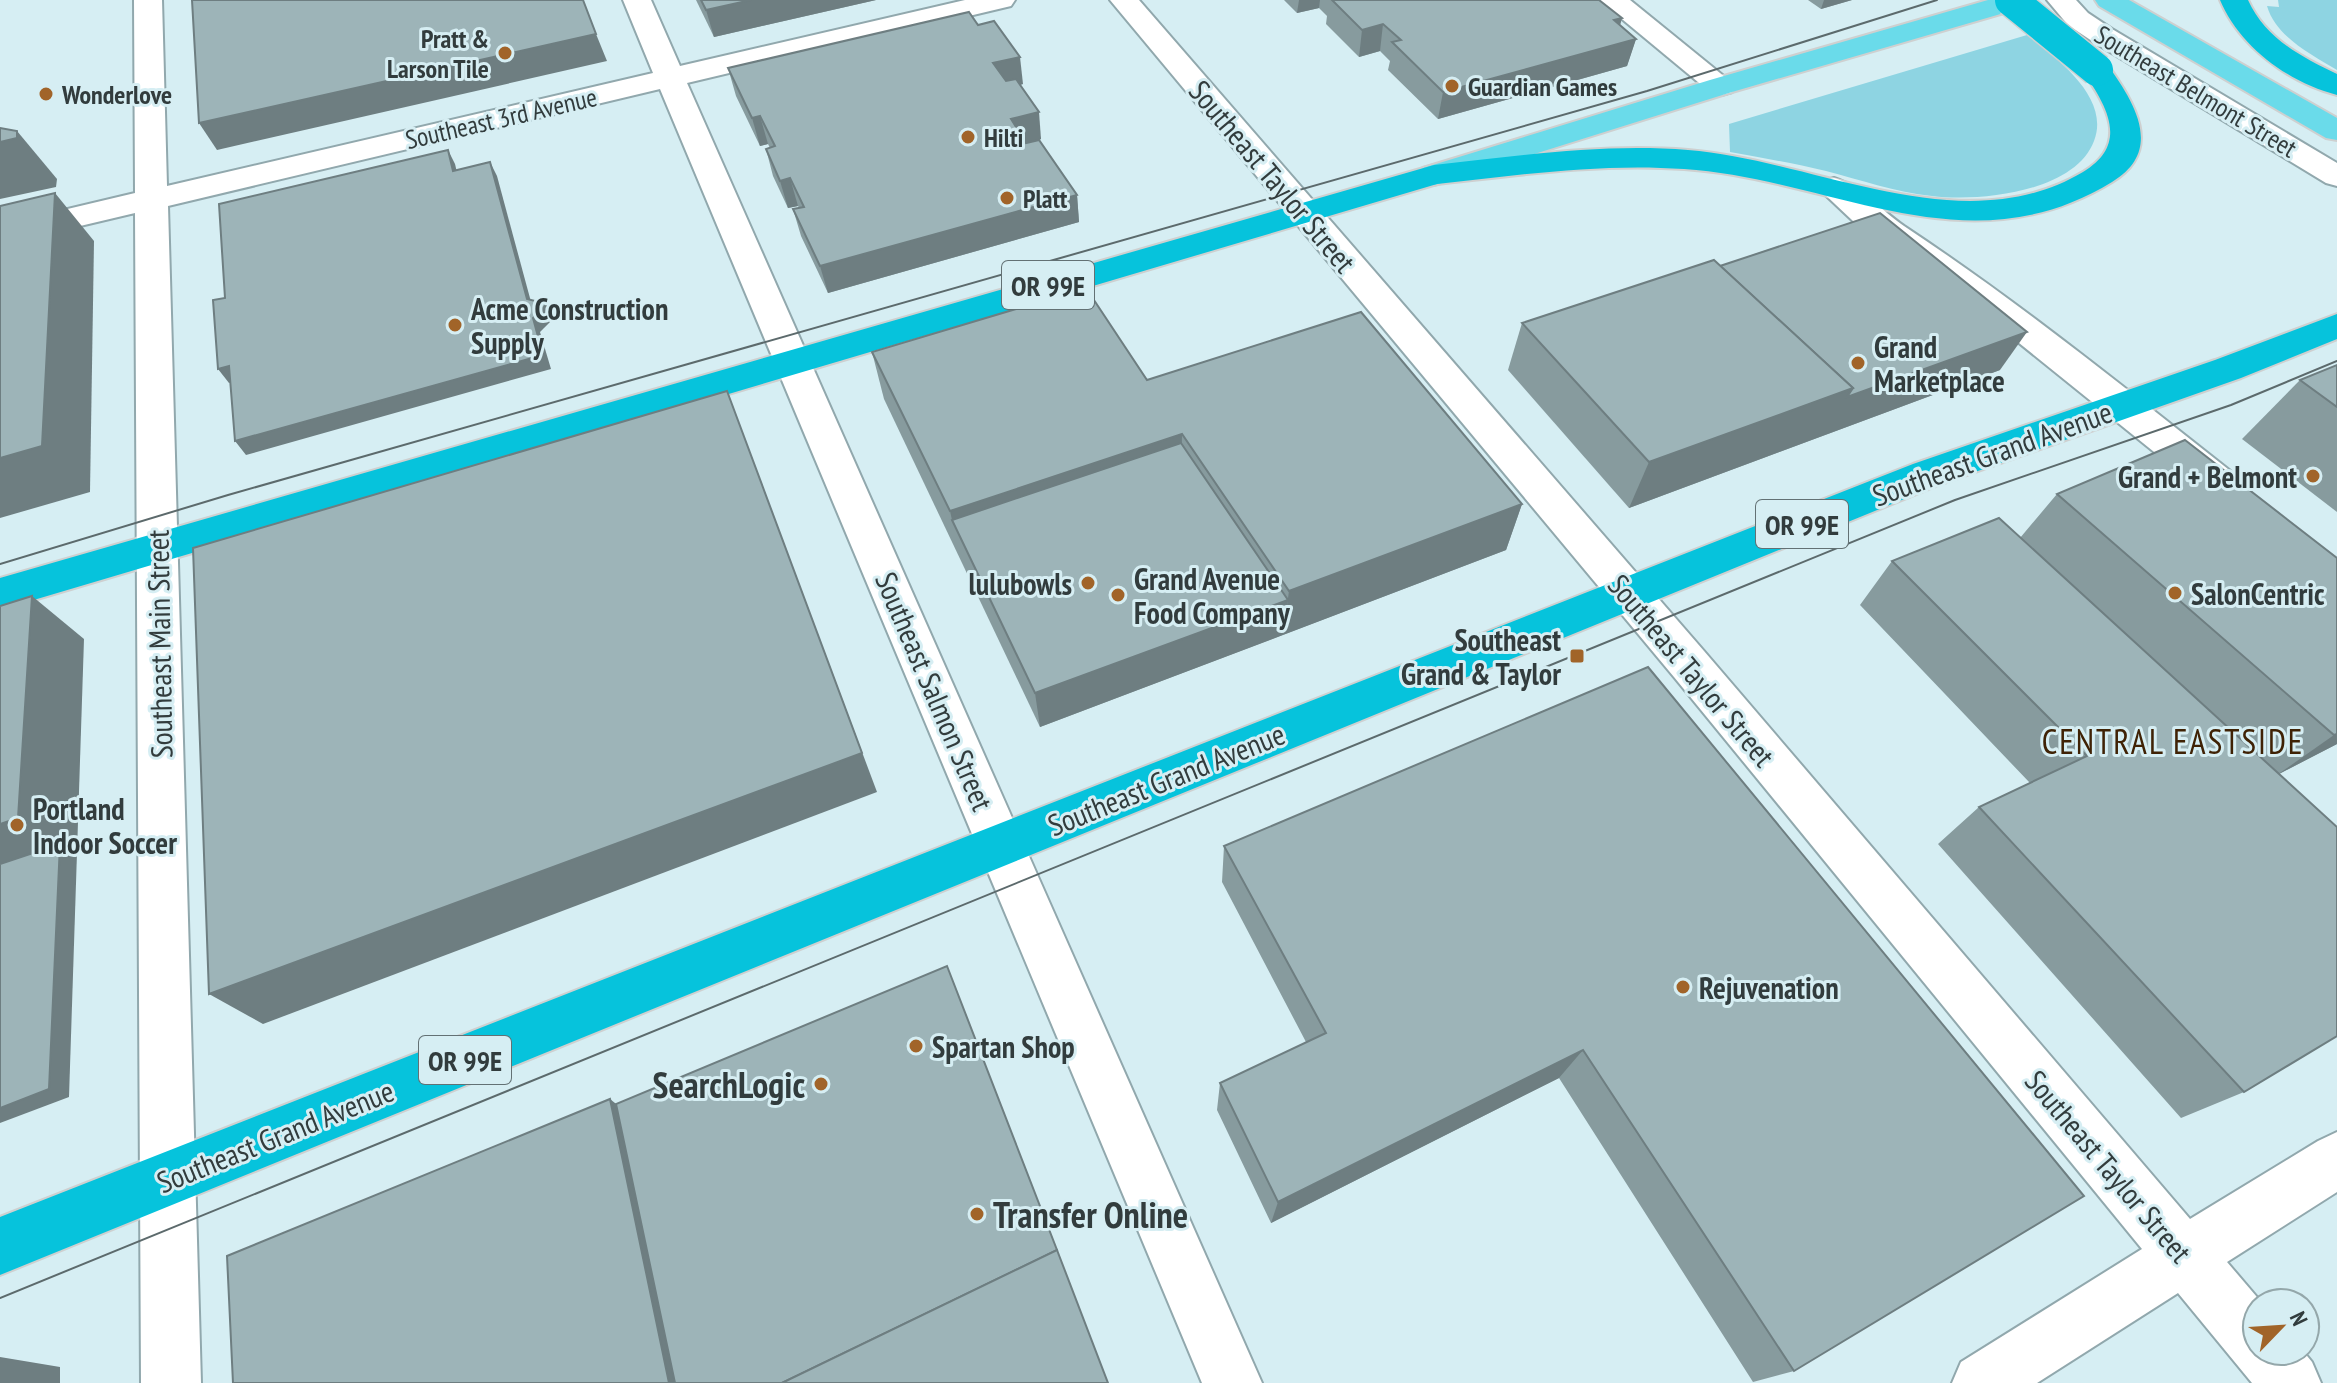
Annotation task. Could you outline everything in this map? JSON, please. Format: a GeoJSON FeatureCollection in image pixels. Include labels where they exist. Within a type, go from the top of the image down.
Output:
{"type":"FeatureCollection","features":[{"type":"Feature","properties":{"kind":"highway"},"geometry":{"type":"LineString","coordinates":[[1434,175],[1564,161],[1659,157],[1758,169],[1913,205],[1965,211],[2009,210],[2049,202],[2086,188],[2112,167],[2126,144],[2125,121],[2117,97],[2097,70],[2011,0]]}},
{"type":"Feature","properties":{"kind":"highway"},"geometry":{"type":"LineString","coordinates":[[2234,0],[2246,25],[2263,41],[2337,86]]}},
{"type":"Feature","properties":{"kind":"highway","name":"OR 99E"},"geometry":{"type":"LineString","coordinates":[[0,594],[1434,175]]}},
{"type":"Feature","properties":{"kind":"highway","name":"Southeast Grand Avenue"},"geometry":{"type":"LineString","coordinates":[[0,1246],[1927,474],[2337,326]]}},
{"type":"Feature","properties":{"kind":"main road","name":"OR 99E"},"geometry":{"type":"LineString","coordinates":[[1434,175],[1721,86],[2018,0]]}},
{"type":"Feature","properties":{"kind":"main road"},"geometry":{"type":"LineString","coordinates":[[2109,0],[2337,131]]}},
{"type":"Feature","properties":{"kind":"street","name":"Southeast Main Street"},"geometry":{"type":"LineString","coordinates":[[148,0],[171,1383]]}},
{"type":"Feature","properties":{"kind":"street","name":"Southeast Salmon Street"},"geometry":{"type":"LineString","coordinates":[[637,0],[1232,1383]]}},
{"type":"Feature","properties":{"kind":"street","name":"Southeast 3rd Avenue"},"geometry":{"type":"LineString","coordinates":[[0,235],[1001,0]]}},
{"type":"Feature","properties":{"kind":"street","name":"Southeast Taylor Street"},"geometry":{"type":"LineString","coordinates":[[1124,0],[1629,594],[2241,1324]]}},
{"type":"Feature","properties":{"kind":"street"},"geometry":{"type":"LineString","coordinates":[[1613,0],[1721,86]]}},
{"type":"Feature","properties":{"kind":"street","name":"Southeast Belmont Street"},"geometry":{"type":"LineString","coordinates":[[2061,0],[2078,19],[2102,35],[2337,176]]}},
{"type":"Feature","properties":{"kind":"street"},"geometry":{"type":"LineString","coordinates":[[1834,188],[1867,217],[1960,279],[2245,503]]}},
{"type":"Feature","properties":{"kind":"street"},"geometry":{"type":"LineString","coordinates":[[1982,1383],[2337,1160]]}},
{"type":"Feature","properties":{"kind":"street"},"geometry":{"type":"LineString","coordinates":[[2278,1367],[2291,1383]]}},
{"type":"Feature","properties":{"kind":"shaded area"},"geometry":{"type":"Polygon","coordinates":[[[2278,0],[2337,0],[2337,70],[2296,44],[2278,27],[2267,6],[2279,7],[2278,0]]]}},
{"type":"Feature","properties":{"kind":"shaded area"},"geometry":{"type":"Polygon","coordinates":[[[2027,35],[2078,80],[2095,109],[2097,125],[2094,141],[2084,158],[2067,172],[2047,182],[1999,195],[1932,196],[1730,152],[1729,124],[2027,35]]]}},
{"type":"Feature","properties":{"kind":"building"},"geometry":{"type":"Polygon","coordinates":[[[192,0],[583,0],[596,34],[199,123],[192,0]]]}},
{"type":"Feature","properties":{"kind":"building"},"geometry":{"type":"Polygon","coordinates":[[[701,0],[751,0],[706,10],[701,0]]]}},
{"type":"Feature","properties":{"kind":"building"},"geometry":{"type":"Polygon","coordinates":[[[1332,0],[1599,0],[1622,18],[1614,20],[1636,39],[1443,92],[1392,42],[1401,40],[1383,24],[1362,30],[1332,0]]]}},
{"type":"Feature","properties":{"kind":"building"},"geometry":{"type":"Polygon","coordinates":[[[969,12],[978,25],[994,21],[1020,57],[993,63],[1006,81],[1016,79],[1039,112],[1011,119],[1026,143],[1039,140],[1077,195],[820,266],[793,209],[804,207],[790,178],[780,181],[766,149],[775,146],[760,116],[752,118],[728,68],[969,12]]]}},
{"type":"Feature","properties":{"kind":"building"},"geometry":{"type":"Polygon","coordinates":[[[0,128],[17,131],[17,138],[0,142],[0,128]]]}},
{"type":"Feature","properties":{"kind":"building"},"geometry":{"type":"Polygon","coordinates":[[[448,150],[453,171],[490,162],[527,299],[547,304],[533,318],[543,355],[235,441],[229,366],[218,369],[213,300],[225,298],[219,204],[448,150]]]}},
{"type":"Feature","properties":{"kind":"building"},"geometry":{"type":"Polygon","coordinates":[[[55,193],[42,446],[0,458],[0,206],[55,193]]]}},
{"type":"Feature","properties":{"kind":"building"},"geometry":{"type":"Polygon","coordinates":[[[1880,213],[2027,332],[1847,397],[1853,388],[1720,266],[1880,213]]]}},
{"type":"Feature","properties":{"kind":"building"},"geometry":{"type":"Polygon","coordinates":[[[1714,260],[1853,388],[1649,462],[1522,323],[1714,260]]]}},
{"type":"Feature","properties":{"kind":"building"},"geometry":{"type":"Polygon","coordinates":[[[1086,288],[1147,380],[1361,312],[1522,504],[1289,591],[1182,434],[950,511],[872,352],[1086,288]]]}},
{"type":"Feature","properties":{"kind":"building"},"geometry":{"type":"Polygon","coordinates":[[[2337,365],[2337,407],[2300,380],[2337,365]]]}},
{"type":"Feature","properties":{"kind":"building"},"geometry":{"type":"Polygon","coordinates":[[[727,391],[862,753],[209,994],[193,548],[727,391]]]}},
{"type":"Feature","properties":{"kind":"building"},"geometry":{"type":"Polygon","coordinates":[[[2185,440],[2337,558],[2337,734],[2334,735],[2057,494],[2185,440]]]}},
{"type":"Feature","properties":{"kind":"building","name":"Grand Avenue Food Company"},"geometry":{"type":"Polygon","coordinates":[[[1181,443],[1288,600],[1035,693],[952,520],[1181,443]]]}},
{"type":"Feature","properties":{"kind":"building"},"geometry":{"type":"Polygon","coordinates":[[[1999,518],[2337,827],[2337,1036],[2244,1092],[1979,807],[2087,756],[1892,561],[1999,518]]]}},
{"type":"Feature","properties":{"kind":"building"},"geometry":{"type":"Polygon","coordinates":[[[32,596],[18,818],[0,824],[0,606],[32,596]]]}},
{"type":"Feature","properties":{"kind":"building"},"geometry":{"type":"Polygon","coordinates":[[[1648,667],[2084,1196],[1794,1371],[1583,1050],[1278,1202],[1220,1083],[1326,1033],[1224,846],[1648,667]]]}},
{"type":"Feature","properties":{"kind":"building"},"geometry":{"type":"Polygon","coordinates":[[[60,844],[49,1089],[0,1108],[0,864],[60,844]]]}},
{"type":"Feature","properties":{"kind":"building"},"geometry":{"type":"Polygon","coordinates":[[[947,966],[1057,1250],[782,1383],[675,1383],[616,1104],[947,966]]]}},
{"type":"Feature","properties":{"kind":"building"},"geometry":{"type":"Polygon","coordinates":[[[610,1099],[669,1383],[233,1383],[227,1256],[610,1099]]]}},
{"type":"Feature","properties":{"kind":"building"},"geometry":{"type":"Polygon","coordinates":[[[1057,1250],[1108,1383],[782,1383],[1057,1250]]]}},
{"type":"Feature","properties":{"kind":"tram line"},"geometry":{"type":"LineString","coordinates":[[0,564],[228,495],[1647,91],[1937,0]]}},
{"type":"Feature","properties":{"kind":"tram line"},"geometry":{"type":"LineString","coordinates":[[0,1298],[1955,500],[2231,405],[2337,361]]}},
{"type":"Feature","properties":{"kind":"place","name":"Pratt & Larson Tile"},"geometry":{"type":"Point","coordinates":[505,53]}},
{"type":"Feature","properties":{"kind":"place","name":"Guardian Games"},"geometry":{"type":"Point","coordinates":[1452,86]}},
{"type":"Feature","properties":{"kind":"place","name":"Wonderlove"},"geometry":{"type":"Point","coordinates":[46,94]}},
{"type":"Feature","properties":{"kind":"place","name":"Hilti"},"geometry":{"type":"Point","coordinates":[968,137]}},
{"type":"Feature","properties":{"kind":"place","name":"Platt"},"geometry":{"type":"Point","coordinates":[1007,198]}},
{"type":"Feature","properties":{"kind":"place","name":"Acme Construction Supply"},"geometry":{"type":"Point","coordinates":[455,325]}},
{"type":"Feature","properties":{"kind":"place","name":"Grand Marketplace"},"geometry":{"type":"Point","coordinates":[1858,363]}},
{"type":"Feature","properties":{"kind":"place","name":"Grand + Belmont"},"geometry":{"type":"Point","coordinates":[2313,476]}},
{"type":"Feature","properties":{"kind":"place","name":"lulubowls"},"geometry":{"type":"Point","coordinates":[1088,583]}},
{"type":"Feature","properties":{"kind":"place","name":"SalonCentric"},"geometry":{"type":"Point","coordinates":[2175,593]}},
{"type":"Feature","properties":{"kind":"place","name":"Grand Avenue Food Company"},"geometry":{"type":"Point","coordinates":[1118,595]}},
{"type":"Feature","properties":{"kind":"place","name":"Southeast Grand & Taylor"},"geometry":{"type":"Point","coordinates":[1577,656]}},
{"type":"Feature","properties":{"kind":"place","name":"Portland Indoor Soccer"},"geometry":{"type":"Point","coordinates":[17,825]}},
{"type":"Feature","properties":{"kind":"place","name":"Rejuvenation"},"geometry":{"type":"Point","coordinates":[1683,987]}},
{"type":"Feature","properties":{"kind":"place","name":"Spartan Shop"},"geometry":{"type":"Point","coordinates":[916,1046]}},
{"type":"Feature","properties":{"kind":"place","name":"SearchLogic"},"geometry":{"type":"Point","coordinates":[821,1084]}},
{"type":"Feature","properties":{"kind":"place","name":"Transfer Online"},"geometry":{"type":"Point","coordinates":[977,1214]}},
{"type":"Feature","properties":{"kind":"district","name":"CENTRAL EASTSIDE"},"geometry":{"type":"Point","coordinates":[2173,741]}}]}
